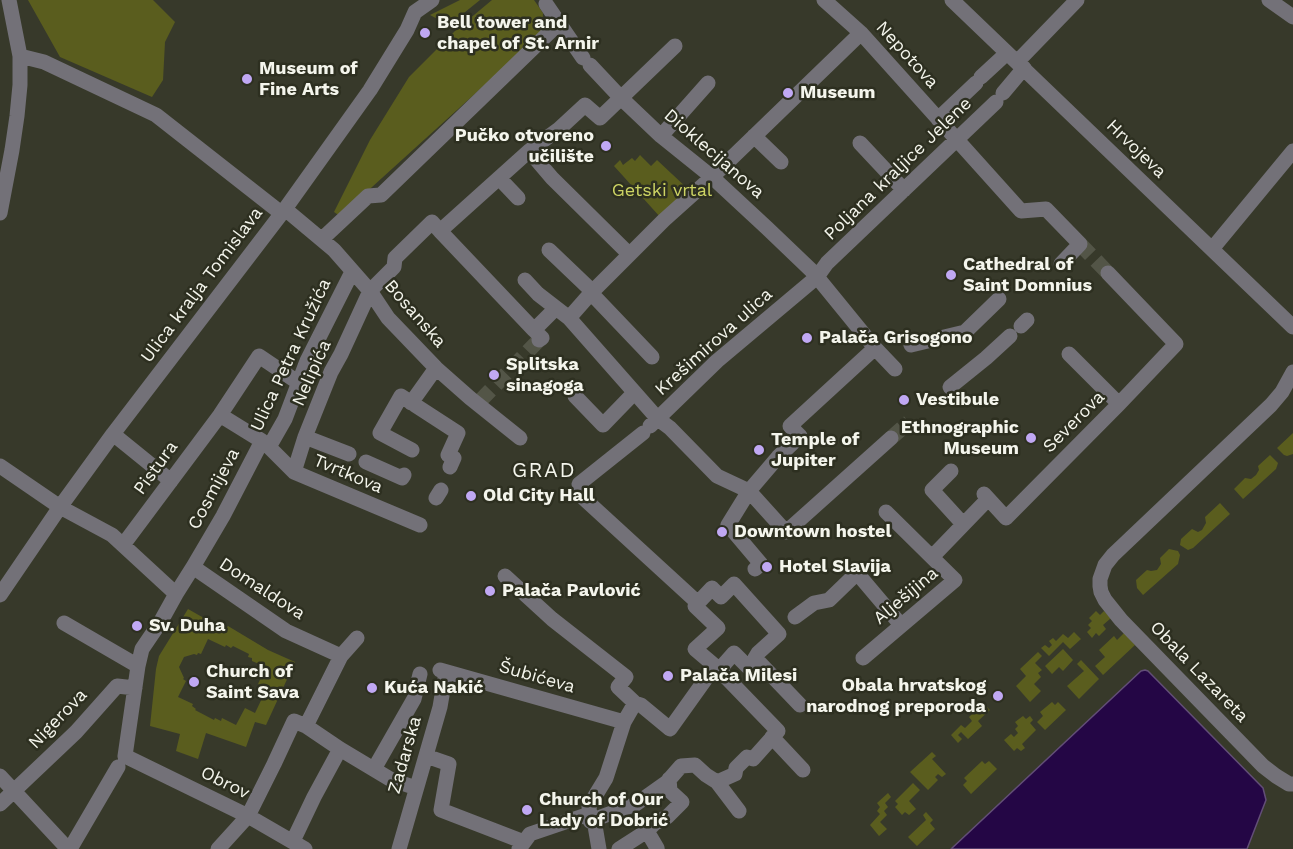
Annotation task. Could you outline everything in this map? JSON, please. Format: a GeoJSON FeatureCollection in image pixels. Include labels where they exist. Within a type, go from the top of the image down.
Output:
{"type":"FeatureCollection","features":[{"type":"Feature","properties":{"kind":"street"},"geometry":{"type":"LineString","coordinates":[[0,213],[17,116],[20,56],[6,15],[9,0]]}},
{"type":"Feature","properties":{"kind":"street","name":"Ulica kralja Tomislava"},"geometry":{"type":"LineString","coordinates":[[0,595],[113,434],[283,211],[370,90],[407,30],[415,12],[432,0]]}},
{"type":"Feature","properties":{"kind":"street","name":"Nepotova"},"geometry":{"type":"LineString","coordinates":[[824,0],[861,33],[1021,211],[1046,209],[1080,244],[1061,264]]}},
{"type":"Feature","properties":{"kind":"street","name":"Hrvojeva"},"geometry":{"type":"LineString","coordinates":[[952,0],[1293,327]]}},
{"type":"Feature","properties":{"kind":"street"},"geometry":{"type":"LineString","coordinates":[[1016,61],[1077,0]]}},
{"type":"Feature","properties":{"kind":"street"},"geometry":{"type":"LineString","coordinates":[[1269,0],[1293,17]]}},
{"type":"Feature","properties":{"kind":"street","name":"Dioklecijanova"},"geometry":{"type":"LineString","coordinates":[[546,4],[586,62],[661,136],[712,177],[815,275],[895,369]]}},
{"type":"Feature","properties":{"kind":"street"},"geometry":{"type":"LineString","coordinates":[[322,239],[368,196],[381,195],[559,23]]}},
{"type":"Feature","properties":{"kind":"street"},"geometry":{"type":"LineString","coordinates":[[569,318],[629,254],[861,33]]}},
{"type":"Feature","properties":{"kind":"street"},"geometry":{"type":"LineString","coordinates":[[440,231],[529,151],[559,129],[585,105],[600,118],[675,46]]}},
{"type":"Feature","properties":{"kind":"street","name":"Bosanska"},"geometry":{"type":"LineString","coordinates":[[20,56],[44,62],[156,115],[322,239],[370,291],[388,318],[436,368],[520,438]]}},
{"type":"Feature","properties":{"kind":"street","name":"Poljana kraljice Jelene"},"geometry":{"type":"LineString","coordinates":[[938,119],[979,80],[1016,61]]}},
{"type":"Feature","properties":{"kind":"street","name":"Poljana kraljice Jelene"},"geometry":{"type":"LineString","coordinates":[[815,275],[999,98],[1016,61]]}},
{"type":"Feature","properties":{"kind":"street"},"geometry":{"type":"LineString","coordinates":[[661,136],[708,82]]}},
{"type":"Feature","properties":{"kind":"street"},"geometry":{"type":"LineString","coordinates":[[754,136],[781,162]]}},
{"type":"Feature","properties":{"kind":"street"},"geometry":{"type":"LineString","coordinates":[[860,143],[904,190]]}},
{"type":"Feature","properties":{"kind":"street"},"geometry":{"type":"LineString","coordinates":[[529,151],[552,178],[629,254]]}},
{"type":"Feature","properties":{"kind":"street"},"geometry":{"type":"LineString","coordinates":[[1212,249],[1293,151]]}},
{"type":"Feature","properties":{"kind":"street"},"geometry":{"type":"LineString","coordinates":[[499,178],[518,198]]}},
{"type":"Feature","properties":{"kind":"street"},"geometry":{"type":"LineString","coordinates":[[370,291],[394,267],[395,258],[432,222],[537,335],[556,308]]}},
{"type":"Feature","properties":{"kind":"street"},"geometry":{"type":"LineString","coordinates":[[549,250],[592,292],[652,357]]}},
{"type":"Feature","properties":{"kind":"street","name":"Ulica Petra Kružića"},"geometry":{"type":"LineString","coordinates":[[266,444],[285,419],[307,361],[352,272]]}},
{"type":"Feature","properties":{"kind":"street","name":"Severova"},"geometry":{"type":"LineString","coordinates":[[963,524],[986,497],[1006,518],[1176,344],[1108,273]]}},
{"type":"Feature","properties":{"kind":"street","name":"Krešimirova ulica"},"geometry":{"type":"LineString","coordinates":[[698,603],[579,489],[650,426],[717,361],[796,295],[815,275]]}},
{"type":"Feature","properties":{"kind":"street"},"geometry":{"type":"LineString","coordinates":[[525,280],[538,294],[569,318],[634,393],[650,426],[670,428],[717,476],[745,498],[768,511],[786,532],[891,438]]}},
{"type":"Feature","properties":{"kind":"street","name":"Nelipića"},"geometry":{"type":"LineString","coordinates":[[294,472],[305,437],[331,372],[370,291]]}},
{"type":"Feature","properties":{"kind":"street"},"geometry":{"type":"LineString","coordinates":[[911,345],[964,332],[999,299]]}},
{"type":"Feature","properties":{"kind":"street"},"geometry":{"type":"LineString","coordinates":[[950,387],[1019,327]]}},
{"type":"Feature","properties":{"kind":"street"},"geometry":{"type":"LineString","coordinates":[[755,569],[761,564],[728,525],[745,498],[778,457],[800,436],[790,426],[875,348]]}},
{"type":"Feature","properties":{"kind":"street"},"geometry":{"type":"LineString","coordinates":[[1069,354],[1119,404]]}},
{"type":"Feature","properties":{"kind":"street","name":"Pistura"},"geometry":{"type":"LineString","coordinates":[[123,545],[220,415],[259,356],[299,383]]}},
{"type":"Feature","properties":{"kind":"street"},"geometry":{"type":"LineString","coordinates":[[411,403],[436,368]]}},
{"type":"Feature","properties":{"kind":"street","name":"Obala Lazareta"},"geometry":{"type":"LineString","coordinates":[[1293,372],[1282,392],[1271,405],[1113,555],[1105,565],[1100,579],[1101,592],[1105,600],[1121,620],[1263,766],[1289,784],[1293,784]]}},
{"type":"Feature","properties":{"kind":"street"},"geometry":{"type":"LineString","coordinates":[[575,396],[603,425],[634,393]]}},
{"type":"Feature","properties":{"kind":"street"},"geometry":{"type":"LineString","coordinates":[[412,450],[380,433],[401,396],[458,434],[448,455],[454,458],[450,467]]}},
{"type":"Feature","properties":{"kind":"street","name":"Cosmijeva"},"geometry":{"type":"LineString","coordinates":[[193,567],[266,444],[220,415]]}},
{"type":"Feature","properties":{"kind":"street"},"geometry":{"type":"LineString","coordinates":[[113,434],[171,481]]}},
{"type":"Feature","properties":{"kind":"street"},"geometry":{"type":"LineString","coordinates":[[305,437],[349,454]]}},
{"type":"Feature","properties":{"kind":"street","name":"Tvrtkova"},"geometry":{"type":"LineString","coordinates":[[266,444],[294,472],[420,525]]}},
{"type":"Feature","properties":{"kind":"street"},"geometry":{"type":"LineString","coordinates":[[366,462],[402,478],[404,475]]}},
{"type":"Feature","properties":{"kind":"street"},"geometry":{"type":"LineString","coordinates":[[0,466],[60,507],[112,535],[176,594]]}},
{"type":"Feature","properties":{"kind":"street"},"geometry":{"type":"LineString","coordinates":[[932,557],[963,524],[932,490],[951,471]]}},
{"type":"Feature","properties":{"kind":"street","name":"Alješijina"},"geometry":{"type":"LineString","coordinates":[[863,658],[955,579],[886,512]]}},
{"type":"Feature","properties":{"kind":"street","name":"Domaldova"},"geometry":{"type":"LineString","coordinates":[[122,762],[142,649],[193,567],[286,631],[341,656]]}},
{"type":"Feature","properties":{"kind":"street"},"geometry":{"type":"LineString","coordinates":[[795,616],[814,603],[829,600],[857,573],[901,625]]}},
{"type":"Feature","properties":{"kind":"street"},"geometry":{"type":"LineString","coordinates":[[505,576],[552,619],[626,677],[618,687],[670,729],[717,668],[734,652],[748,667],[758,653],[779,634],[734,584],[721,597],[712,588],[695,606],[718,628],[695,649],[717,668],[778,730],[753,759],[747,757],[736,768],[735,774],[717,782]]}},
{"type":"Feature","properties":{"kind":"street"},"geometry":{"type":"LineString","coordinates":[[64,623],[138,666]]}},
{"type":"Feature","properties":{"kind":"street"},"geometry":{"type":"LineString","coordinates":[[306,726],[341,656],[357,638]]}},
{"type":"Feature","properties":{"kind":"street"},"geometry":{"type":"LineString","coordinates":[[755,658],[800,705]]}},
{"type":"Feature","properties":{"kind":"street","name":"Šubićeva"},"geometry":{"type":"LineString","coordinates":[[443,671],[624,722]]}},
{"type":"Feature","properties":{"kind":"street","name":"Zadarska"},"geometry":{"type":"LineString","coordinates":[[399,849],[440,707],[443,671]]}},
{"type":"Feature","properties":{"kind":"street"},"geometry":{"type":"LineString","coordinates":[[374,769],[414,699],[420,674]]}},
{"type":"Feature","properties":{"kind":"street","name":"Nigerova"},"geometry":{"type":"LineString","coordinates":[[13,791],[76,732],[117,686],[135,688]]}},
{"type":"Feature","properties":{"kind":"street"},"geometry":{"type":"LineString","coordinates":[[599,849],[589,806],[606,778],[624,722],[635,703]]}},
{"type":"Feature","properties":{"kind":"street"},"geometry":{"type":"LineString","coordinates":[[218,849],[248,816],[294,721],[306,726],[390,779],[416,788]]}},
{"type":"Feature","properties":{"kind":"street"},"geometry":{"type":"LineString","coordinates":[[772,737],[803,770]]}},
{"type":"Feature","properties":{"kind":"street"},"geometry":{"type":"LineString","coordinates":[[299,845],[314,796],[340,749]]}},
{"type":"Feature","properties":{"kind":"street"},"geometry":{"type":"LineString","coordinates":[[426,756],[449,764],[441,810],[521,845],[530,834],[636,804],[669,779],[681,766],[695,765],[717,782],[739,811]]}},
{"type":"Feature","properties":{"kind":"street"},"geometry":{"type":"LineString","coordinates":[[0,776],[69,849],[122,762]]}},
{"type":"Feature","properties":{"kind":"street","name":"Obrov"},"geometry":{"type":"LineString","coordinates":[[122,762],[248,816],[299,845]]}},
{"type":"Feature","properties":{"kind":"street"},"geometry":{"type":"LineString","coordinates":[[619,849],[667,817],[682,802],[670,791],[669,779]]}},
{"type":"Feature","properties":{"kind":"street"},"geometry":{"type":"LineString","coordinates":[[0,804],[13,791]]}},
{"type":"Feature","properties":{"kind":"street"},"geometry":{"type":"LineString","coordinates":[[647,831],[656,849]]}},
{"type":"Feature","properties":{"kind":"green space"},"geometry":{"type":"Polygon","coordinates":[[[28,0],[153,0],[175,22],[165,42],[163,80],[152,97],[60,57],[28,0]]]}},
{"type":"Feature","properties":{"kind":"green space"},"geometry":{"type":"Polygon","coordinates":[[[460,0],[480,0],[449,25],[430,15],[460,0]]]}},
{"type":"Feature","properties":{"kind":"green space"},"geometry":{"type":"Polygon","coordinates":[[[492,0],[534,0],[543,13],[542,33],[340,216],[334,212],[370,140],[409,77],[456,30],[492,0]]]}},
{"type":"Feature","properties":{"kind":"green space","name":"Getski vrtal"},"geometry":{"type":"Polygon","coordinates":[[[640,155],[651,166],[657,160],[688,189],[661,218],[614,166],[620,160],[623,165],[632,158],[635,161],[640,155]]]}},
{"type":"Feature","properties":{"kind":"green space"},"geometry":{"type":"Polygon","coordinates":[[[1293,433],[1293,454],[1284,455],[1277,448],[1293,433]]]}},
{"type":"Feature","properties":{"kind":"green space"},"geometry":{"type":"Polygon","coordinates":[[[1270,455],[1278,463],[1276,469],[1243,499],[1234,489],[1245,478],[1251,479],[1256,475],[1259,470],[1258,466],[1270,455]]]}},
{"type":"Feature","properties":{"kind":"green space"},"geometry":{"type":"Polygon","coordinates":[[[1220,503],[1230,514],[1193,548],[1188,550],[1180,545],[1181,539],[1192,529],[1198,532],[1202,530],[1206,523],[1205,517],[1220,503]]]}},
{"type":"Feature","properties":{"kind":"green space"},"geometry":{"type":"Polygon","coordinates":[[[1169,549],[1178,551],[1180,555],[1178,564],[1143,595],[1137,588],[1136,580],[1147,570],[1157,570],[1161,564],[1160,558],[1169,549]]]}},
{"type":"Feature","properties":{"kind":"green space"},"geometry":{"type":"Polygon","coordinates":[[[188,609],[225,630],[228,626],[268,650],[295,662],[266,725],[255,722],[246,747],[206,733],[198,759],[176,751],[180,734],[150,726],[159,656],[188,609]],[[208,639],[201,654],[184,657],[179,667],[186,681],[178,697],[193,704],[195,710],[214,720],[215,718],[221,721],[222,718],[236,725],[245,708],[255,713],[267,688],[258,684],[266,667],[252,661],[252,658],[248,657],[249,654],[233,646],[231,648],[226,645],[225,647],[208,639]]]}},
{"type":"Feature","properties":{"kind":"green space"},"geometry":{"type":"Polygon","coordinates":[[[1096,611],[1100,615],[1104,611],[1111,618],[1103,625],[1106,629],[1099,636],[1096,633],[1092,638],[1087,632],[1091,628],[1088,625],[1092,621],[1089,618],[1096,611]]]}},
{"type":"Feature","properties":{"kind":"green space"},"geometry":{"type":"Polygon","coordinates":[[[1074,632],[1081,639],[1070,649],[1063,642],[1049,656],[1041,648],[1045,645],[1049,648],[1052,645],[1049,641],[1053,638],[1056,641],[1063,634],[1068,638],[1074,632]]]}},
{"type":"Feature","properties":{"kind":"green space"},"geometry":{"type":"Polygon","coordinates":[[[1124,633],[1135,645],[1103,675],[1095,666],[1105,657],[1099,650],[1114,636],[1117,640],[1124,633]]]}},
{"type":"Feature","properties":{"kind":"green space"},"geometry":{"type":"Polygon","coordinates":[[[1063,649],[1073,660],[1063,671],[1059,667],[1052,674],[1045,666],[1063,649]]]}},
{"type":"Feature","properties":{"kind":"green space"},"geometry":{"type":"Polygon","coordinates":[[[1038,652],[1042,656],[1035,663],[1042,670],[1038,673],[1041,677],[1034,684],[1041,691],[1030,702],[1016,686],[1026,676],[1020,669],[1038,652]]]}},
{"type":"Feature","properties":{"kind":"green space"},"geometry":{"type":"Polygon","coordinates":[[[1081,660],[1099,679],[1079,699],[1067,686],[1084,671],[1077,664],[1081,660]]]}},
{"type":"Feature","properties":{"kind":"green space"},"geometry":{"type":"Polygon","coordinates":[[[1052,702],[1055,705],[1058,702],[1066,710],[1045,730],[1037,722],[1043,716],[1040,712],[1052,702]]]}},
{"type":"Feature","properties":{"kind":"green space"},"geometry":{"type":"Polygon","coordinates":[[[979,707],[983,711],[987,707],[990,710],[978,721],[982,726],[968,739],[961,732],[958,735],[962,739],[958,743],[951,735],[961,725],[965,728],[972,721],[969,717],[979,707]]]}},
{"type":"Feature","properties":{"kind":"green space"},"geometry":{"type":"Polygon","coordinates":[[[1023,716],[1026,719],[1030,716],[1033,720],[1030,723],[1036,730],[1022,744],[1025,748],[1021,751],[1017,748],[1014,751],[1004,740],[1011,734],[1014,737],[1018,733],[1015,729],[1018,726],[1015,722],[1023,716]]]}},
{"type":"Feature","properties":{"kind":"green space"},"geometry":{"type":"Polygon","coordinates":[[[932,752],[936,756],[932,759],[946,774],[942,777],[938,774],[935,777],[938,780],[928,790],[910,772],[932,752]]]}},
{"type":"Feature","properties":{"kind":"green space"},"geometry":{"type":"Polygon","coordinates":[[[982,761],[985,764],[989,761],[997,769],[971,794],[963,785],[967,781],[964,778],[982,761]]]}},
{"type":"Feature","properties":{"kind":"green space"},"geometry":{"type":"Polygon","coordinates":[[[913,783],[920,790],[909,801],[916,809],[909,815],[905,812],[902,815],[895,807],[898,804],[895,801],[913,783]]]}},
{"type":"Feature","properties":{"kind":"green space"},"geometry":{"type":"Polygon","coordinates":[[[888,793],[891,797],[885,803],[888,807],[884,811],[887,815],[880,822],[887,829],[879,836],[870,825],[880,814],[877,811],[880,807],[877,803],[888,793]]]}},
{"type":"Feature","properties":{"kind":"green space"},"geometry":{"type":"Polygon","coordinates":[[[926,812],[933,820],[930,823],[935,829],[917,846],[908,837],[926,820],[923,815],[926,812]]]}},
{"type":"Feature","properties":{"kind":"shaded area"},"geometry":{"type":"Polygon","coordinates":[[[1145,670],[1263,788],[1266,800],[1247,849],[951,849],[1141,671],[1145,670]]]}},
{"type":"Feature","properties":{"kind":"tunnel"},"geometry":{"type":"LineString","coordinates":[[1080,244],[1108,273]]}},
{"type":"Feature","properties":{"kind":"tunnel"},"geometry":{"type":"LineString","coordinates":[[480,401],[539,340]]}},
{"type":"Feature","properties":{"kind":"tunnel"},"geometry":{"type":"LineString","coordinates":[[891,438],[909,422]]}},
{"type":"Feature","properties":{"kind":"place","name":"Bell tower and chapel of St. Arnir"},"geometry":{"type":"Point","coordinates":[425,33]}},
{"type":"Feature","properties":{"kind":"place","name":"Museum of Fine Arts"},"geometry":{"type":"Point","coordinates":[247,79]}},
{"type":"Feature","properties":{"kind":"place","name":"Museum"},"geometry":{"type":"Point","coordinates":[788,93]}},
{"type":"Feature","properties":{"kind":"place","name":"Pučko otvoreno učilište"},"geometry":{"type":"Point","coordinates":[606,146]}},
{"type":"Feature","properties":{"kind":"place","name":"Cathedral of Saint Domnius"},"geometry":{"type":"Point","coordinates":[951,275]}},
{"type":"Feature","properties":{"kind":"place","name":"Palača Grisogono"},"geometry":{"type":"Point","coordinates":[807,338]}},
{"type":"Feature","properties":{"kind":"place","name":"Splitska sinagoga"},"geometry":{"type":"Point","coordinates":[494,375]}},
{"type":"Feature","properties":{"kind":"place","name":"Vestibule"},"geometry":{"type":"Point","coordinates":[904,400]}},
{"type":"Feature","properties":{"kind":"place","name":"Ethnographic Museum"},"geometry":{"type":"Point","coordinates":[1031,438]}},
{"type":"Feature","properties":{"kind":"place","name":"Temple of Jupiter"},"geometry":{"type":"Point","coordinates":[759,450]}},
{"type":"Feature","properties":{"kind":"place","name":"Old City Hall"},"geometry":{"type":"Point","coordinates":[471,496]}},
{"type":"Feature","properties":{"kind":"place","name":"Downtown hostel"},"geometry":{"type":"Point","coordinates":[722,532]}},
{"type":"Feature","properties":{"kind":"place","name":"Hotel Slavija"},"geometry":{"type":"Point","coordinates":[767,567]}},
{"type":"Feature","properties":{"kind":"place","name":"Palača Pavlović"},"geometry":{"type":"Point","coordinates":[490,591]}},
{"type":"Feature","properties":{"kind":"place","name":"Sv. Duha"},"geometry":{"type":"Point","coordinates":[137,626]}},
{"type":"Feature","properties":{"kind":"place","name":"Palača Milesi"},"geometry":{"type":"Point","coordinates":[668,676]}},
{"type":"Feature","properties":{"kind":"place","name":"Church of Saint Sava"},"geometry":{"type":"Point","coordinates":[194,682]}},
{"type":"Feature","properties":{"kind":"place","name":"Kuća Nakić"},"geometry":{"type":"Point","coordinates":[372,688]}},
{"type":"Feature","properties":{"kind":"place","name":"Obala hrvatskog narodnog preporoda"},"geometry":{"type":"Point","coordinates":[998,696]}},
{"type":"Feature","properties":{"kind":"place","name":"Church of Our Lady of Dobrić"},"geometry":{"type":"Point","coordinates":[527,810]}},
{"type":"Feature","properties":{"kind":"district","name":"GRAD"},"geometry":{"type":"Point","coordinates":[544,471]}}]}
